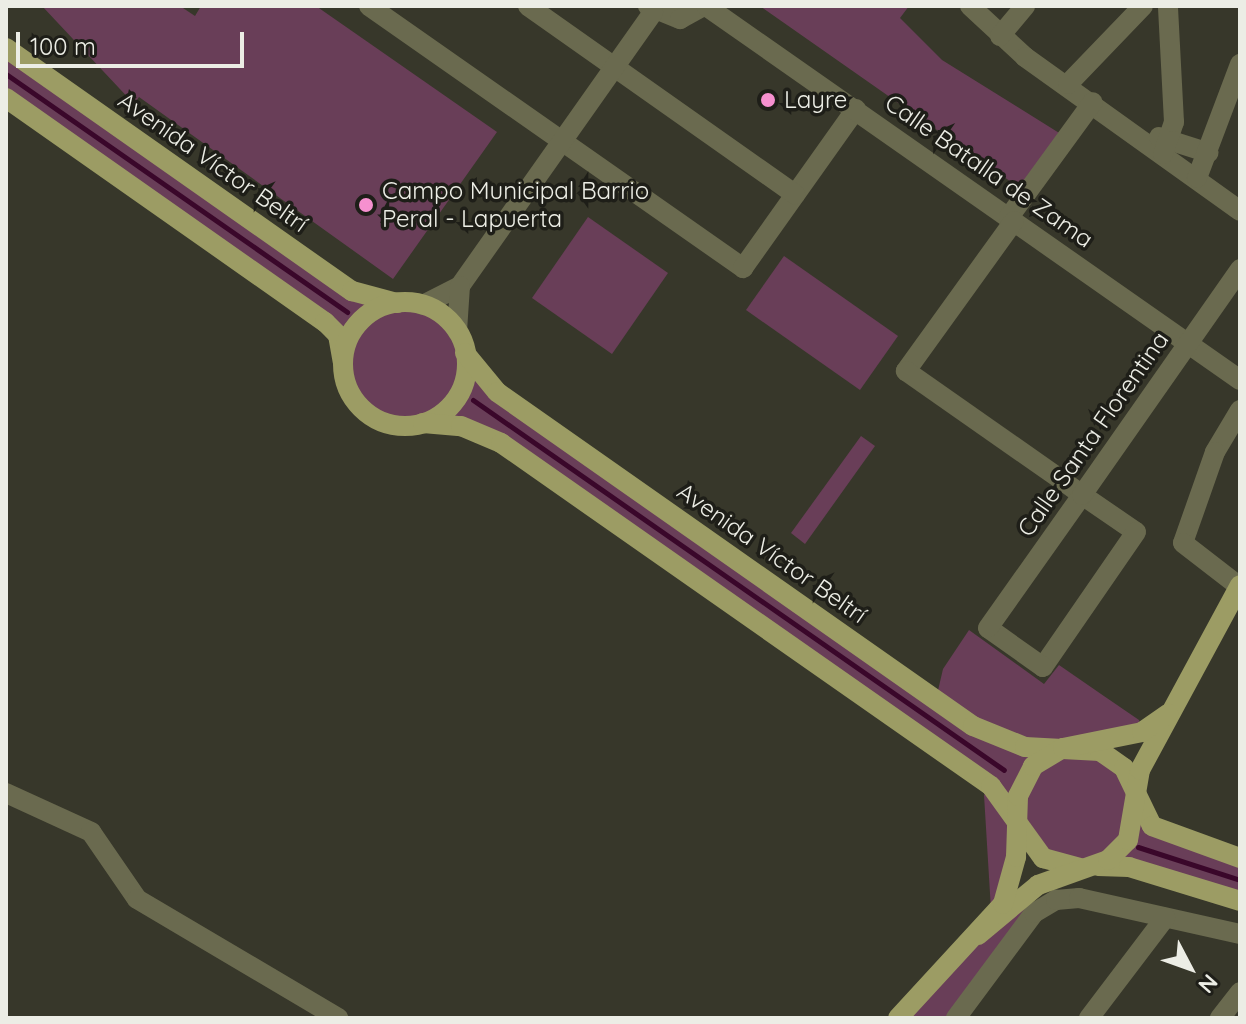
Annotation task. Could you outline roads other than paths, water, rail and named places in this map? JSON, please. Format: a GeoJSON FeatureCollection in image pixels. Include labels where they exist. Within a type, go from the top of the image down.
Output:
{"type":"FeatureCollection","features":[{"type":"Feature","properties":{"kind":"main road","name":"Avenida Víctor Beltrí"},"geometry":{"type":"LineString","coordinates":[[6,48],[352,291],[397,303]]}},
{"type":"Feature","properties":{"kind":"main road"},"geometry":{"type":"LineString","coordinates":[[6,98],[325,322],[338,335],[348,388],[370,415],[395,425],[423,423],[461,426],[501,443],[991,786],[1043,858],[1085,867],[1129,867],[1240,901]]}},
{"type":"Feature","properties":{"kind":"main road"},"geometry":{"type":"LineString","coordinates":[[343,362],[361,321],[397,303],[423,305],[457,331],[465,353],[458,396],[423,423]]}},
{"type":"Feature","properties":{"kind":"main road","name":"Avenida Víctor Beltrí"},"geometry":{"type":"LineString","coordinates":[[465,353],[497,392],[973,726],[1012,744],[1072,747]]}},
{"type":"Feature","properties":{"kind":"main road"},"geometry":{"type":"LineString","coordinates":[[898,1018],[978,935],[1038,885],[1085,867],[1128,840],[1140,770],[1240,586]]}},
{"type":"Feature","properties":{"kind":"main road"},"geometry":{"type":"LineString","coordinates":[[978,935],[1010,887],[1019,822],[1018,796],[1028,772],[1072,747],[1142,732],[1177,705]]}},
{"type":"Feature","properties":{"kind":"main road"},"geometry":{"type":"LineString","coordinates":[[1072,747],[1117,761],[1161,832],[1240,858]]}},
{"type":"Feature","properties":{"kind":"street"},"geometry":{"type":"LineString","coordinates":[[369,6],[743,268],[856,109]]}},
{"type":"Feature","properties":{"kind":"street"},"geometry":{"type":"LineString","coordinates":[[528,6],[795,194]]}},
{"type":"Feature","properties":{"kind":"street"},"geometry":{"type":"LineString","coordinates":[[423,305],[460,286],[616,67],[650,9],[680,19],[705,6]]}},
{"type":"Feature","properties":{"kind":"street","name":"Calle Batalla de Zama"},"geometry":{"type":"LineString","coordinates":[[705,6],[1240,380]]}},
{"type":"Feature","properties":{"kind":"street"},"geometry":{"type":"LineString","coordinates":[[970,6],[1000,36],[1126,127],[1166,147],[1197,178],[1240,211]]}},
{"type":"Feature","properties":{"kind":"street"},"geometry":{"type":"LineString","coordinates":[[1000,36],[1025,6]]}},
{"type":"Feature","properties":{"kind":"street"},"geometry":{"type":"LineString","coordinates":[[1068,84],[1143,6]]}},
{"type":"Feature","properties":{"kind":"street"},"geometry":{"type":"LineString","coordinates":[[1166,147],[1168,6]]}},
{"type":"Feature","properties":{"kind":"street"},"geometry":{"type":"LineString","coordinates":[[1197,178],[1209,153],[1240,64]]}},
{"type":"Feature","properties":{"kind":"street"},"geometry":{"type":"LineString","coordinates":[[1082,495],[906,371],[1093,102]]}},
{"type":"Feature","properties":{"kind":"street"},"geometry":{"type":"LineString","coordinates":[[1166,147],[1209,153]]}},
{"type":"Feature","properties":{"kind":"street","name":"Calle Santa Florentina"},"geometry":{"type":"LineString","coordinates":[[1082,495],[1136,532],[1043,667],[988,628],[1240,269]]}},
{"type":"Feature","properties":{"kind":"street"},"geometry":{"type":"LineString","coordinates":[[457,331],[460,286]]}},
{"type":"Feature","properties":{"kind":"street"},"geometry":{"type":"LineString","coordinates":[[1240,410],[1215,452],[1183,543],[1240,586]]}},
{"type":"Feature","properties":{"kind":"street"},"geometry":{"type":"LineString","coordinates":[[6,793],[91,832],[137,899],[338,1018]]}},
{"type":"Feature","properties":{"kind":"street"},"geometry":{"type":"LineString","coordinates":[[956,1018],[1034,913],[1079,898],[1240,934]]}},
{"type":"Feature","properties":{"kind":"street"},"geometry":{"type":"LineString","coordinates":[[1089,1018],[1165,918]]}},
{"type":"Feature","properties":{"kind":"street"},"geometry":{"type":"LineString","coordinates":[[1220,1018],[1240,992]]}},
{"type":"Feature","properties":{"kind":"waterway"},"geometry":{"type":"LineString","coordinates":[[6,74],[347,312]]}},
{"type":"Feature","properties":{"kind":"waterway"},"geometry":{"type":"LineString","coordinates":[[473,400],[1004,770]]}},
{"type":"Feature","properties":{"kind":"waterway"},"geometry":{"type":"LineString","coordinates":[[1138,847],[1240,880]]}},
{"type":"Feature","properties":{"kind":"place","name":"Layre"},"geometry":{"type":"Point","coordinates":[768,100]}},
{"type":"Feature","properties":{"kind":"place","name":"Campo Municipal Barrio Peral - Lapuerta"},"geometry":{"type":"Point","coordinates":[366,205]}}]}
